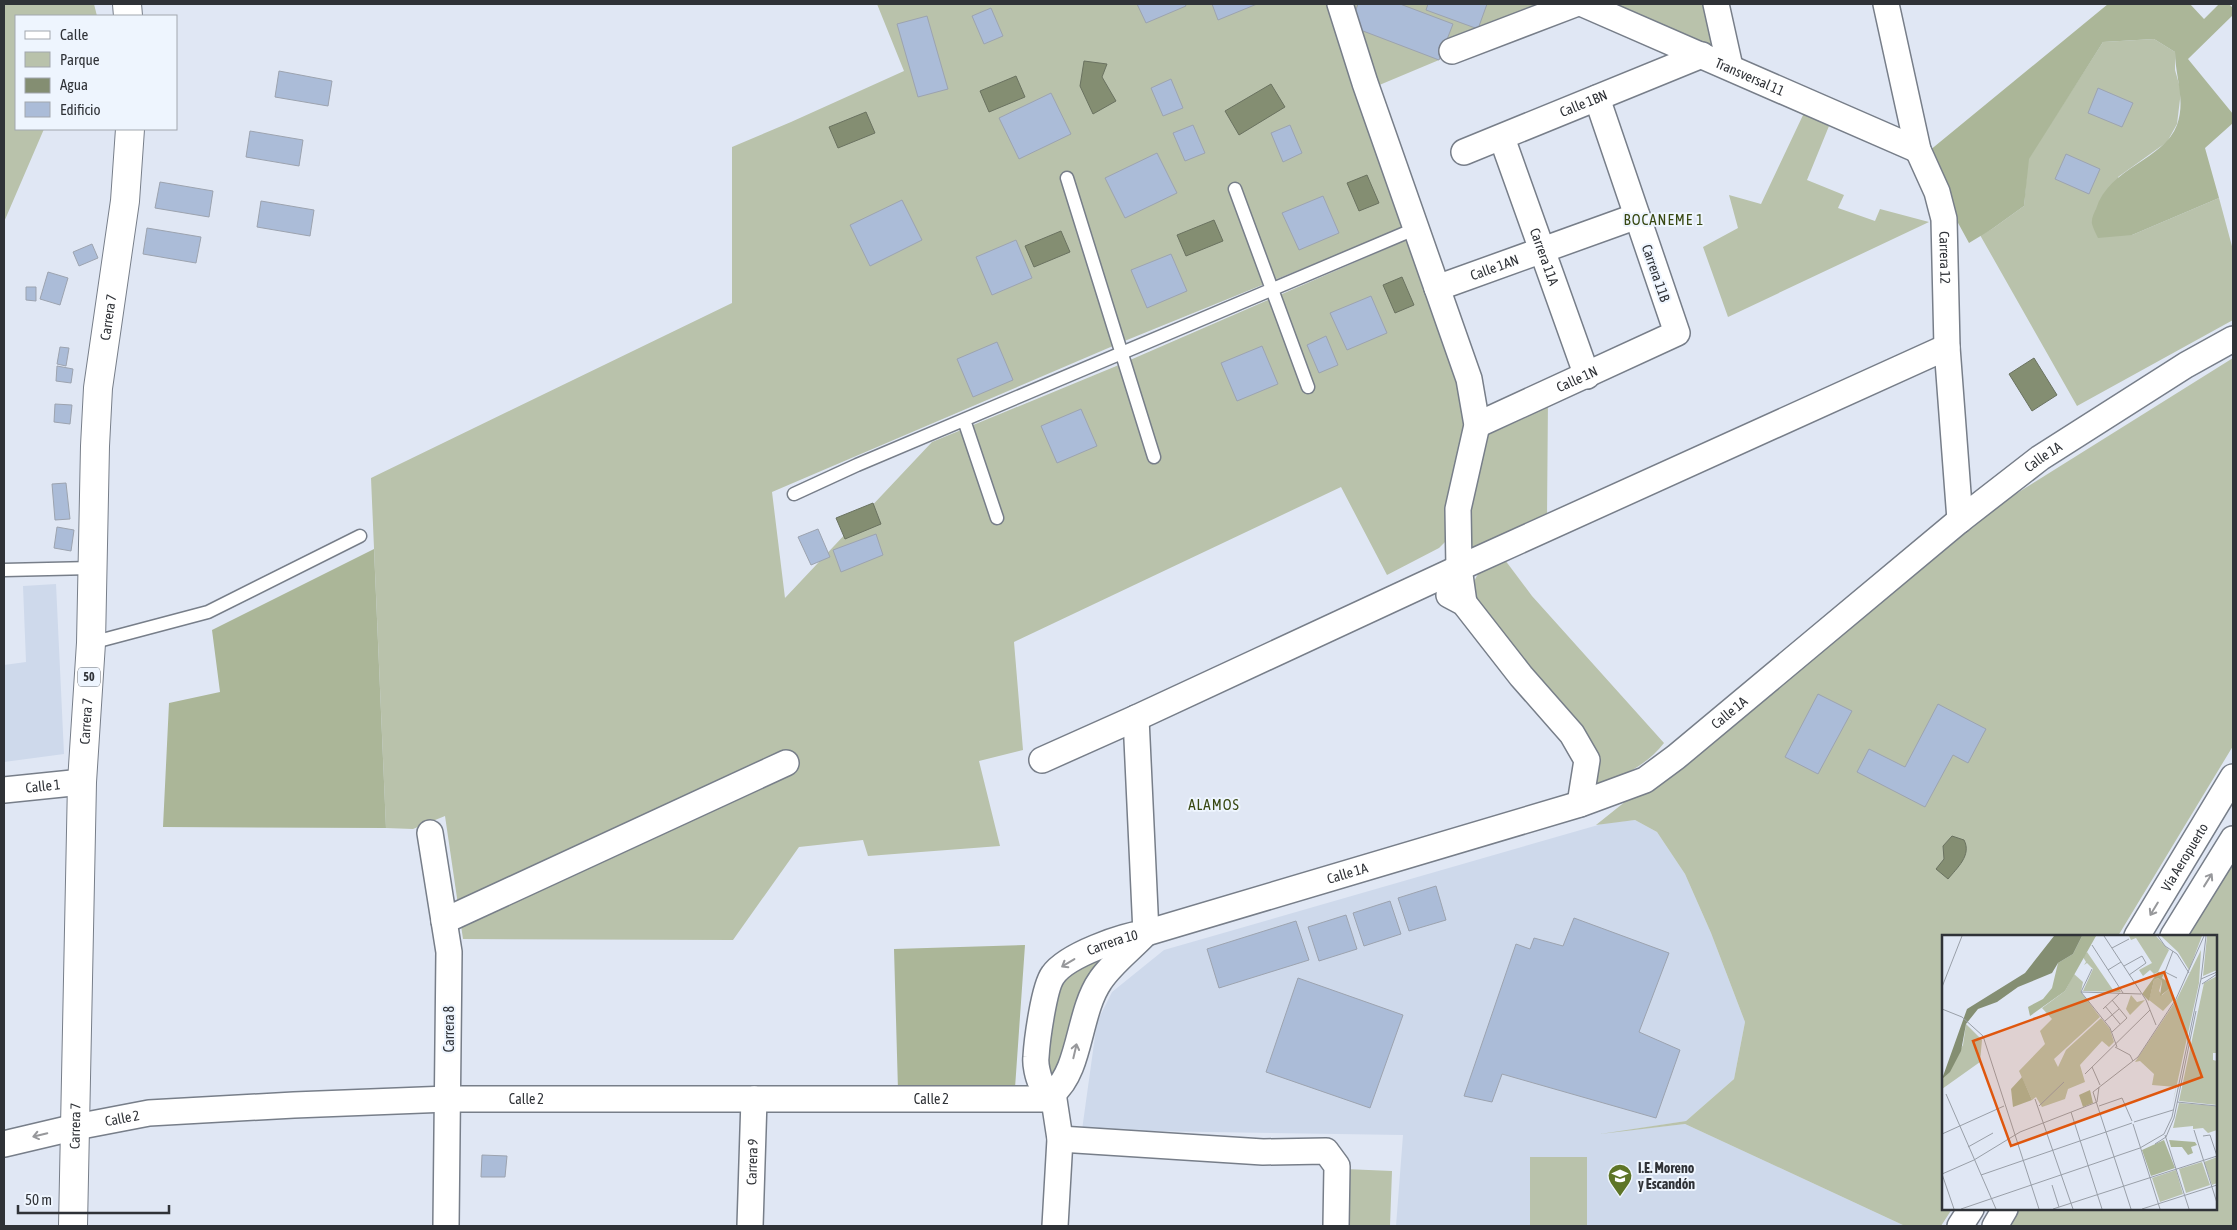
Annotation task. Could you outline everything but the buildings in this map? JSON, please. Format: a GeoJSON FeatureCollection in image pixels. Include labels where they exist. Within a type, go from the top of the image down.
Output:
{"type":"FeatureCollection","features":[{"type":"Feature","properties":{"kind":"highway","name":"Carrera 7"},"geometry":{"type":"LineString","coordinates":[[73,1226],[82,782],[91,643],[98,388],[125,201],[130,130]]}},
{"type":"Feature","properties":{"kind":"street"},"geometry":{"type":"LineString","coordinates":[[1340,4],[1365,82],[1469,379],[1476,425],[1458,509],[1459,568],[1464,603]]}},
{"type":"Feature","properties":{"kind":"street"},"geometry":{"type":"LineString","coordinates":[[1452,51],[1574,4]]}},
{"type":"Feature","properties":{"kind":"street","name":"Transversal 11"},"geometry":{"type":"LineString","coordinates":[[1583,4],[1730,66],[1918,150]]}},
{"type":"Feature","properties":{"kind":"street"},"geometry":{"type":"LineString","coordinates":[[1716,4],[1730,66]]}},
{"type":"Feature","properties":{"kind":"street","name":"Carrera 12"},"geometry":{"type":"LineString","coordinates":[[1886,4],[1918,150],[1937,192],[1944,219],[1947,347],[1960,520]]}},
{"type":"Feature","properties":{"kind":"street","name":"Calle 1BN"},"geometry":{"type":"LineString","coordinates":[[1464,152],[1702,55]]}},
{"type":"Feature","properties":{"kind":"street","name":"Carrera 11B"},"geometry":{"type":"LineString","coordinates":[[1597,98],[1677,333]]}},
{"type":"Feature","properties":{"kind":"street","name":"Carrera 11A"},"geometry":{"type":"LineString","coordinates":[[1502,138],[1587,376]]}},
{"type":"Feature","properties":{"kind":"street","name":"Calle 1AN"},"geometry":{"type":"LineString","coordinates":[[1437,288],[1637,216]]}},
{"type":"Feature","properties":{"kind":"street","name":"Calle 1N"},"geometry":{"type":"LineString","coordinates":[[1476,425],[1587,376],[1677,333]]}},
{"type":"Feature","properties":{"kind":"street","name":"Calle 1A"},"geometry":{"type":"LineString","coordinates":[[1146,933],[1580,804],[1645,780],[1676,757],[1960,520],[2040,458],[2186,365],[2233,339]]}},
{"type":"Feature","properties":{"kind":"street"},"geometry":{"type":"LineString","coordinates":[[1042,760],[1427,582],[1947,347]]}},
{"type":"Feature","properties":{"kind":"street"},"geometry":{"type":"LineString","coordinates":[[1427,582],[1464,603],[1521,676],[1572,734],[1587,760],[1580,804]]}},
{"type":"Feature","properties":{"kind":"street"},"geometry":{"type":"LineString","coordinates":[[1136,718],[1146,933]]}},
{"type":"Feature","properties":{"kind":"street"},"geometry":{"type":"LineString","coordinates":[[444,921],[786,763]]}},
{"type":"Feature","properties":{"kind":"street","name":"Vía Aeropuerto"},"geometry":{"type":"LineString","coordinates":[[2138,935],[2233,777]]}},
{"type":"Feature","properties":{"kind":"street","name":"Calle 1"},"geometry":{"type":"LineString","coordinates":[[4,790],[82,782]]}},
{"type":"Feature","properties":{"kind":"street","name":"Carrera 8"},"geometry":{"type":"LineString","coordinates":[[430,833],[449,952],[446,1226]]}},
{"type":"Feature","properties":{"kind":"street"},"geometry":{"type":"LineString","coordinates":[[2174,935],[2233,839]]}},
{"type":"Feature","properties":{"kind":"street","name":"Carrera 10"},"geometry":{"type":"LineString","coordinates":[[1055,1226],[1060,1139],[1053,1096],[1042,1083],[1036,1058],[1047,989],[1053,975],[1062,966],[1097,946],[1129,935],[1146,933]]}},
{"type":"Feature","properties":{"kind":"street","name":"Carrera 10"},"geometry":{"type":"LineString","coordinates":[[1053,1096],[1062,1086],[1071,1067],[1082,1021],[1100,981],[1146,933]]}},
{"type":"Feature","properties":{"kind":"street","name":"Calle 2"},"geometry":{"type":"LineString","coordinates":[[4,1144],[76,1127],[149,1113],[448,1099],[754,1099],[1053,1096]]}},
{"type":"Feature","properties":{"kind":"street","name":"Carrera 9"},"geometry":{"type":"LineString","coordinates":[[750,1226],[754,1099]]}},
{"type":"Feature","properties":{"kind":"street"},"geometry":{"type":"LineString","coordinates":[[1060,1139],[1263,1152],[1326,1151],[1337,1166],[1336,1226]]}},
{"type":"Feature","properties":{"kind":"street"},"geometry":{"type":"LineString","coordinates":[[1960,1226],[1970,1210]]}},
{"type":"Feature","properties":{"kind":"street"},"geometry":{"type":"LineString","coordinates":[[1995,1226],[2005,1210]]}},
{"type":"Feature","properties":{"kind":"lane"},"geometry":{"type":"LineString","coordinates":[[1067,178],[1154,457]]}},
{"type":"Feature","properties":{"kind":"lane"},"geometry":{"type":"LineString","coordinates":[[1235,190],[1308,387]]}},
{"type":"Feature","properties":{"kind":"lane"},"geometry":{"type":"LineString","coordinates":[[794,494],[1417,228]]}},
{"type":"Feature","properties":{"kind":"lane"},"geometry":{"type":"LineString","coordinates":[[964,420],[997,518]]}},
{"type":"Feature","properties":{"kind":"lane"},"geometry":{"type":"LineString","coordinates":[[91,643],[208,612],[360,536]]}},
{"type":"Feature","properties":{"kind":"lane"},"geometry":{"type":"LineString","coordinates":[[4,570],[92,568]]}},
{"type":"Feature","properties":{"kind":"shaded area"},"geometry":{"type":"Polygon","coordinates":[[[2108,4],[2190,4],[2204,19],[2219,4],[2229,4],[2233,8],[2233,15],[2188,59],[2233,114],[2233,123],[2205,148],[2219,198],[2132,235],[2098,238],[2092,226],[2092,220],[2103,195],[2112,183],[2161,147],[2170,137],[2177,125],[2180,106],[2175,52],[2154,39],[2103,42],[2029,159],[2024,206],[1969,243],[1957,221],[1950,192],[1929,151],[2108,4]]]}},
{"type":"Feature","properties":{"kind":"shaded area"},"geometry":{"type":"Polygon","coordinates":[[[374,549],[386,828],[163,827],[169,703],[220,692],[212,630],[374,549]]]}},
{"type":"Feature","properties":{"kind":"shaded area"},"geometry":{"type":"Polygon","coordinates":[[[56,584],[64,754],[4,762],[4,665],[26,662],[23,586],[56,584]]]}},
{"type":"Feature","properties":{"kind":"shaded area"},"geometry":{"type":"Polygon","coordinates":[[[1635,820],[1657,832],[1685,874],[1711,933],[1745,1022],[1734,1079],[1686,1121],[1622,1131],[1685,1124],[1905,1226],[1396,1226],[1403,1135],[1082,1130],[1097,1022],[1112,992],[1164,950],[1605,823],[1635,820]]]}},
{"type":"Feature","properties":{"kind":"shaded area"},"geometry":{"type":"Polygon","coordinates":[[[1025,945],[1015,1088],[898,1090],[894,949],[1025,945]]]}},
{"type":"Feature","properties":{"kind":"green space"},"geometry":{"type":"Polygon","coordinates":[[[4,4],[94,4],[97,15],[15,15],[15,130],[44,130],[4,222],[4,4]]]}},
{"type":"Feature","properties":{"kind":"green space"},"geometry":{"type":"Polygon","coordinates":[[[877,4],[1331,4],[1405,227],[1127,340],[772,492],[785,598],[932,442],[1114,367],[1413,237],[1464,394],[1467,428],[1453,534],[1439,548],[1387,575],[1341,487],[1014,642],[1023,750],[979,761],[1000,846],[868,856],[863,840],[799,847],[733,940],[463,939],[445,816],[413,829],[386,828],[371,478],[732,303],[732,147],[904,71],[877,4]]]}},
{"type":"Feature","properties":{"kind":"green space"},"geometry":{"type":"Polygon","coordinates":[[[1347,4],[1552,4],[1445,45],[1439,60],[1377,86],[1347,4]]]}},
{"type":"Feature","properties":{"kind":"green space"},"geometry":{"type":"Polygon","coordinates":[[[1604,4],[1707,4],[1716,52],[1604,4]]]}},
{"type":"Feature","properties":{"kind":"green space"},"geometry":{"type":"Polygon","coordinates":[[[2154,39],[2175,52],[2175,70],[2181,91],[2177,124],[2167,142],[2118,177],[2132,235],[2219,198],[2233,250],[2233,320],[2077,406],[1980,235],[1992,229],[2024,206],[2028,159],[2103,42],[2154,39]]]}},
{"type":"Feature","properties":{"kind":"green space"},"geometry":{"type":"Polygon","coordinates":[[[1804,113],[1829,126],[1807,180],[1844,195],[1838,208],[1875,221],[1880,209],[1929,222],[1728,317],[1703,247],[1738,228],[1729,195],[1761,204],[1804,113]]]}},
{"type":"Feature","properties":{"kind":"green space"},"geometry":{"type":"Polygon","coordinates":[[[2233,358],[2233,746],[2119,935],[1942,935],[1942,1210],[1951,1210],[1941,1226],[1905,1226],[1685,1124],[1600,1134],[1686,1121],[1734,1079],[1745,1022],[1711,933],[1685,874],[1657,832],[1635,820],[1596,825],[1987,512],[2233,358]]]}},
{"type":"Feature","properties":{"kind":"green space"},"geometry":{"type":"Polygon","coordinates":[[[1548,398],[1547,519],[1465,558],[1467,507],[1480,431],[1548,398]]]}},
{"type":"Feature","properties":{"kind":"green space"},"geometry":{"type":"Polygon","coordinates":[[[1505,560],[1532,596],[1664,743],[1639,766],[1589,792],[1552,697],[1471,594],[1478,574],[1491,565],[1505,560]]]}},
{"type":"Feature","properties":{"kind":"green space"},"geometry":{"type":"Polygon","coordinates":[[[2233,862],[2233,1226],[2008,1226],[2017,1210],[2217,1210],[2217,935],[2188,935],[2233,862]]]}},
{"type":"Feature","properties":{"kind":"green space"},"geometry":{"type":"Polygon","coordinates":[[[1128,944],[1060,1083],[1044,1082],[1061,981],[1096,953],[1128,944]]]}},
{"type":"Feature","properties":{"kind":"green space"},"geometry":{"type":"Polygon","coordinates":[[[1530,1157],[1587,1157],[1587,1226],[1530,1226],[1530,1157]]]}},
{"type":"Feature","properties":{"kind":"green space"},"geometry":{"type":"Polygon","coordinates":[[[1345,1169],[1392,1171],[1390,1226],[1344,1226],[1345,1169]]]}},
{"type":"Feature","properties":{"kind":"water"},"geometry":{"type":"Polygon","coordinates":[[[1084,61],[1107,64],[1102,77],[1116,101],[1093,114],[1080,86],[1084,61]]]}},
{"type":"Feature","properties":{"kind":"water"},"geometry":{"type":"Polygon","coordinates":[[[1016,76],[1025,97],[989,112],[980,91],[1016,76]]]}},
{"type":"Feature","properties":{"kind":"water"},"geometry":{"type":"Polygon","coordinates":[[[1271,84],[1285,107],[1239,135],[1225,111],[1271,84]]]}},
{"type":"Feature","properties":{"kind":"water"},"geometry":{"type":"Polygon","coordinates":[[[866,112],[875,133],[838,148],[829,127],[866,112]]]}},
{"type":"Feature","properties":{"kind":"water"},"geometry":{"type":"Polygon","coordinates":[[[1367,175],[1379,203],[1359,211],[1347,183],[1367,175]]]}},
{"type":"Feature","properties":{"kind":"water"},"geometry":{"type":"Polygon","coordinates":[[[1214,220],[1223,241],[1186,256],[1177,235],[1214,220]]]}},
{"type":"Feature","properties":{"kind":"water"},"geometry":{"type":"Polygon","coordinates":[[[1061,231],[1070,252],[1034,267],[1025,246],[1061,231]]]}},
{"type":"Feature","properties":{"kind":"water"},"geometry":{"type":"Polygon","coordinates":[[[1402,277],[1414,305],[1395,313],[1383,285],[1402,277]]]}},
{"type":"Feature","properties":{"kind":"water"},"geometry":{"type":"Polygon","coordinates":[[[2034,358],[2057,395],[2032,411],[2009,374],[2034,358]]]}},
{"type":"Feature","properties":{"kind":"water"},"geometry":{"type":"Polygon","coordinates":[[[873,503],[881,524],[845,539],[836,518],[873,503]]]}},
{"type":"Feature","properties":{"kind":"water"},"geometry":{"type":"Polygon","coordinates":[[[1952,836],[1964,840],[1966,851],[1959,866],[1948,879],[1936,869],[1944,859],[1943,846],[1952,836]]]}},
{"type":"Feature","properties":{"kind":"place","name":"I.E. Moreno y Escandón"},"geometry":{"type":"Point","coordinates":[1620,1197]}},
{"type":"Feature","properties":{"kind":"district","name":"BOCANEME 1"},"geometry":{"type":"Point","coordinates":[1664,219]}},
{"type":"Feature","properties":{"kind":"district","name":"ALAMOS"},"geometry":{"type":"Point","coordinates":[1214,804]}}]}
